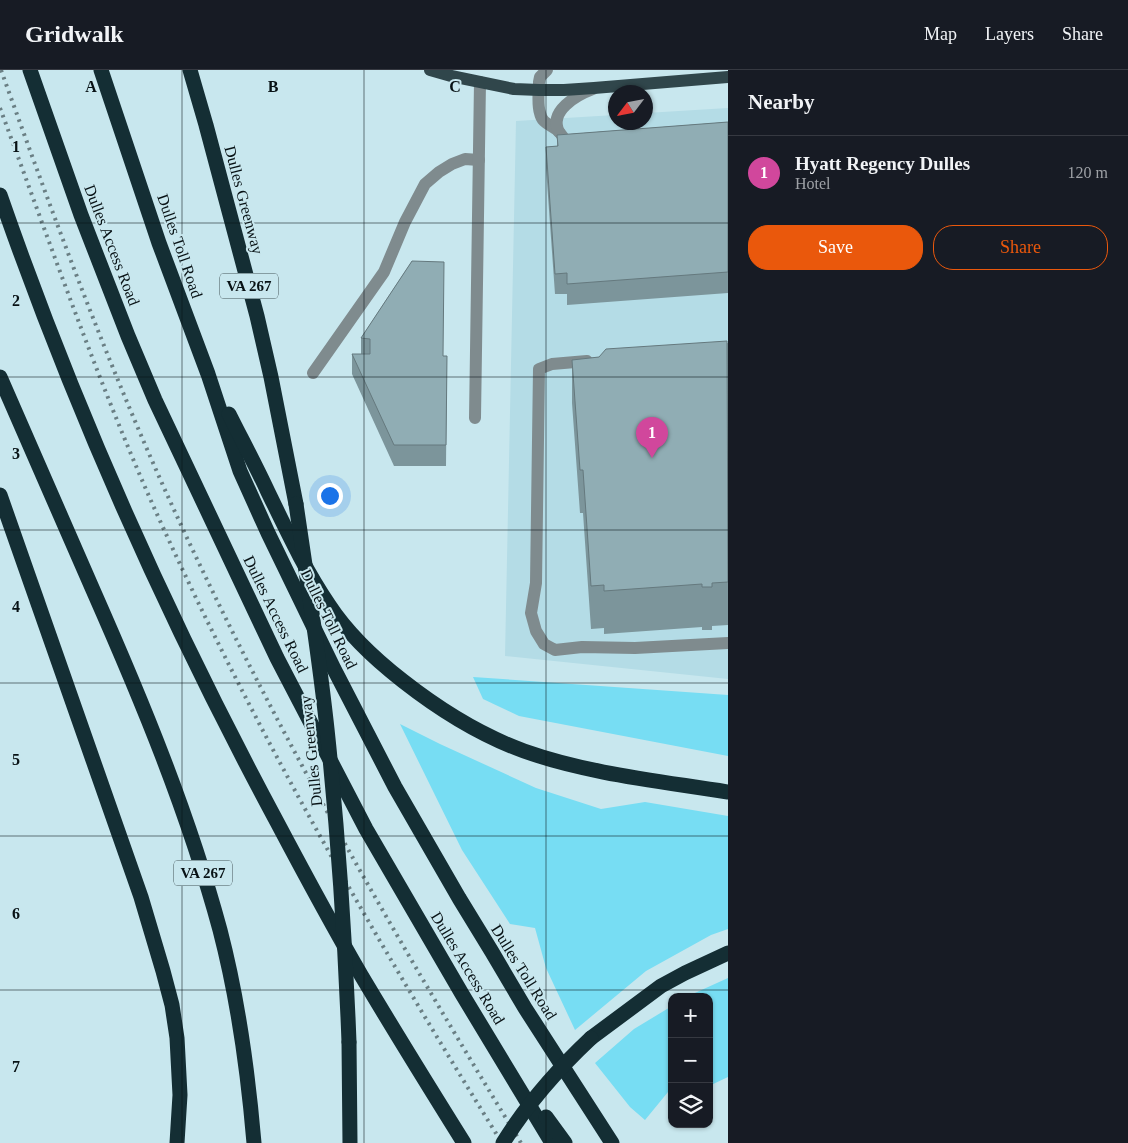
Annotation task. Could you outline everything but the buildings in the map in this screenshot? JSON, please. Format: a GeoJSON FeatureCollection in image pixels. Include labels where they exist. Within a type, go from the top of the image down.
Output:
{"type":"FeatureCollection","features":[{"type":"Feature","properties":{"kind":"highway","name":"Dulles Access Road"},"geometry":{"type":"LineString","coordinates":[[30,70],[81,215],[128,336],[155,400],[248,599],[366,829],[429,939],[552,1143]]}},
{"type":"Feature","properties":{"kind":"highway","name":"Dulles Toll Road"},"geometry":{"type":"LineString","coordinates":[[101,70],[160,243],[208,374],[240,472],[334,669],[395,788],[511,984],[612,1143]]}},
{"type":"Feature","properties":{"kind":"highway","name":"Dulles Greenway"},"geometry":{"type":"LineString","coordinates":[[190,70],[257,316],[296,504],[327,727],[342,904],[350,1042],[350,1143]]}},
{"type":"Feature","properties":{"kind":"highway"},"geometry":{"type":"LineString","coordinates":[[0,195],[78,400],[181,635],[239,751],[332,923],[464,1143]]}},
{"type":"Feature","properties":{"kind":"highway"},"geometry":{"type":"LineString","coordinates":[[208,374],[253,460],[297,552],[329,606],[360,642],[405,683],[459,720],[503,742],[531,753],[576,766],[728,792]]}},
{"type":"Feature","properties":{"kind":"highway","name":"VA 267"},"geometry":{"type":"LineString","coordinates":[[0,377],[128,670],[162,752],[194,841],[220,932],[240,1025],[254,1143]]}},
{"type":"Feature","properties":{"kind":"highway"},"geometry":{"type":"LineString","coordinates":[[0,495],[141,897],[163,971],[172,1005],[177,1038],[180,1095],[177,1143]]}},
{"type":"Feature","properties":{"kind":"highway"},"geometry":{"type":"LineString","coordinates":[[503,1143],[539,1093],[572,1055],[591,1038],[662,986],[728,953]]}},
{"type":"Feature","properties":{"kind":"highway"},"geometry":{"type":"LineString","coordinates":[[495,1048],[566,1143]]}},
{"type":"Feature","properties":{"kind":"main road"},"geometry":{"type":"LineString","coordinates":[[430,70],[514,89],[539,90],[594,88],[728,77]]}},
{"type":"Feature","properties":{"kind":"lane"},"geometry":{"type":"LineString","coordinates":[[546,70],[540,77],[539,82],[539,111],[546,124],[554,127],[567,144],[571,163]]}},
{"type":"Feature","properties":{"kind":"lane"},"geometry":{"type":"LineString","coordinates":[[475,418],[480,82]]}},
{"type":"Feature","properties":{"kind":"lane"},"geometry":{"type":"LineString","coordinates":[[559,132],[556,122],[559,112],[582,93],[594,88]]}},
{"type":"Feature","properties":{"kind":"lane"},"geometry":{"type":"LineString","coordinates":[[313,373],[384,272],[405,222],[425,184],[452,164],[465,159],[479,160]]}},
{"type":"Feature","properties":{"kind":"lane"},"geometry":{"type":"LineString","coordinates":[[596,360],[552,364],[539,369],[536,583],[531,613],[536,631],[544,644],[555,650],[582,647],[635,648],[728,642]]}},
{"type":"Feature","properties":{"kind":"shaded area"},"geometry":{"type":"Polygon","coordinates":[[[728,108],[728,679],[505,656],[516,121],[608,115],[608,130],[653,130],[653,113],[728,108]]]}},
{"type":"Feature","properties":{"kind":"shaded area"},"geometry":{"type":"Polygon","coordinates":[[[473,677],[728,695],[728,756],[519,716],[483,699],[473,677]]]}},
{"type":"Feature","properties":{"kind":"shaded area"},"geometry":{"type":"Polygon","coordinates":[[[400,724],[536,788],[601,809],[645,802],[728,816],[728,929],[711,935],[646,971],[575,1030],[546,968],[535,928],[510,924],[462,850],[400,724]]]}},
{"type":"Feature","properties":{"kind":"shaded area"},"geometry":{"type":"Polygon","coordinates":[[[728,978],[728,1077],[713,1084],[713,993],[695,993],[728,978]]]}},
{"type":"Feature","properties":{"kind":"shaded area"},"geometry":{"type":"Polygon","coordinates":[[[668,1008],[668,1092],[645,1120],[630,1107],[595,1063],[634,1029],[668,1008]]]}},
{"type":"Feature","properties":{"kind":"railway"},"geometry":{"type":"LineString","coordinates":[[1,70],[60,233],[102,341],[146,448],[209,584],[292,747],[336,827],[427,986],[521,1143]]}},
{"type":"Feature","properties":{"kind":"railway"},"geometry":{"type":"LineString","coordinates":[[0,108],[111,405],[152,503],[190,586],[230,668],[316,829],[407,987],[502,1143]]}},
{"type":"Feature","properties":{"kind":"place","name":"Hyatt Regency Dulles"},"geometry":{"type":"Point","coordinates":[652,458]}}]}
